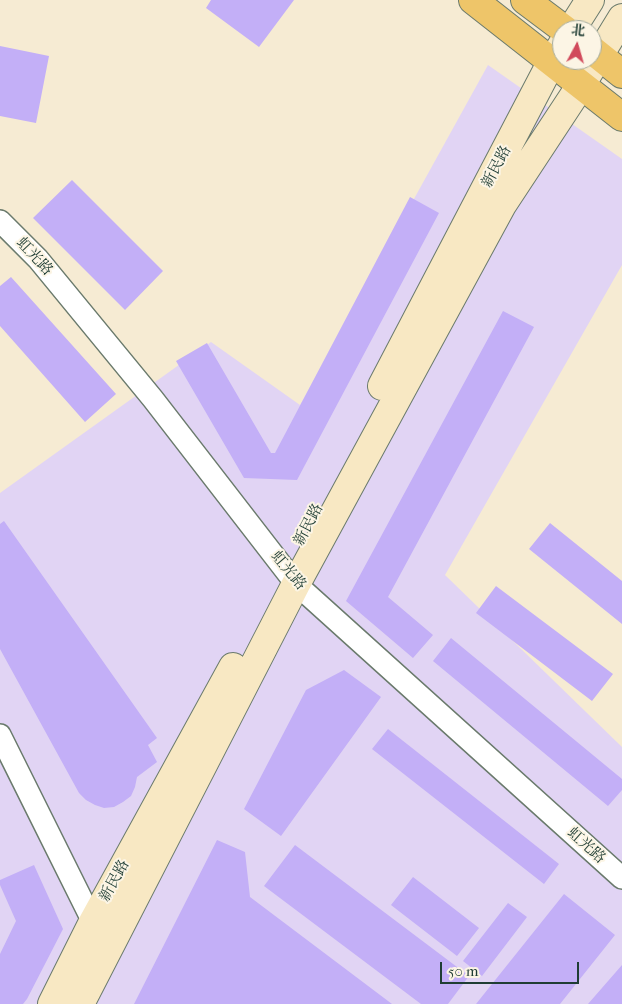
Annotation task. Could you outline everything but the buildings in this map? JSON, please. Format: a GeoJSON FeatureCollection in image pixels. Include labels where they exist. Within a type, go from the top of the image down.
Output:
{"type":"FeatureCollection","features":[{"type":"Feature","properties":{"kind":"main road"},"geometry":{"type":"LineString","coordinates":[[473,0],[552,51]]}},
{"type":"Feature","properties":{"kind":"main road"},"geometry":{"type":"LineString","coordinates":[[525,0],[552,20]]}},
{"type":"Feature","properties":{"kind":"main road"},"geometry":{"type":"LineString","coordinates":[[602,58],[622,74]]}},
{"type":"Feature","properties":{"kind":"main road"},"geometry":{"type":"LineString","coordinates":[[569,70],[581,85],[622,117]]}},
{"type":"Feature","properties":{"kind":"street"},"geometry":{"type":"LineString","coordinates":[[577,20],[590,0]]}},
{"type":"Feature","properties":{"kind":"street","name":"新民路"},"geometry":{"type":"LineString","coordinates":[[602,44],[622,18]]}},
{"type":"Feature","properties":{"kind":"street","name":"新民路"},"geometry":{"type":"LineString","coordinates":[[80,1004],[291,577],[552,62]]}},
{"type":"Feature","properties":{"kind":"street","name":"新民路"},"geometry":{"type":"LineString","coordinates":[[52,1004],[93,922],[502,205],[581,85],[588,70]]}},
{"type":"Feature","properties":{"kind":"street","name":"虹光路"},"geometry":{"type":"LineString","coordinates":[[2,226],[38,259],[153,399],[291,577],[622,878]]}},
{"type":"Feature","properties":{"kind":"street"},"geometry":{"type":"LineString","coordinates":[[0,735],[93,922]]}},
{"type":"Feature","properties":{"kind":"shaded area"},"geometry":{"type":"Polygon","coordinates":[[[488,65],[622,159],[622,265],[445,575],[622,747],[622,1004],[0,1004],[0,493],[211,342],[300,405],[488,65]]]}}]}
